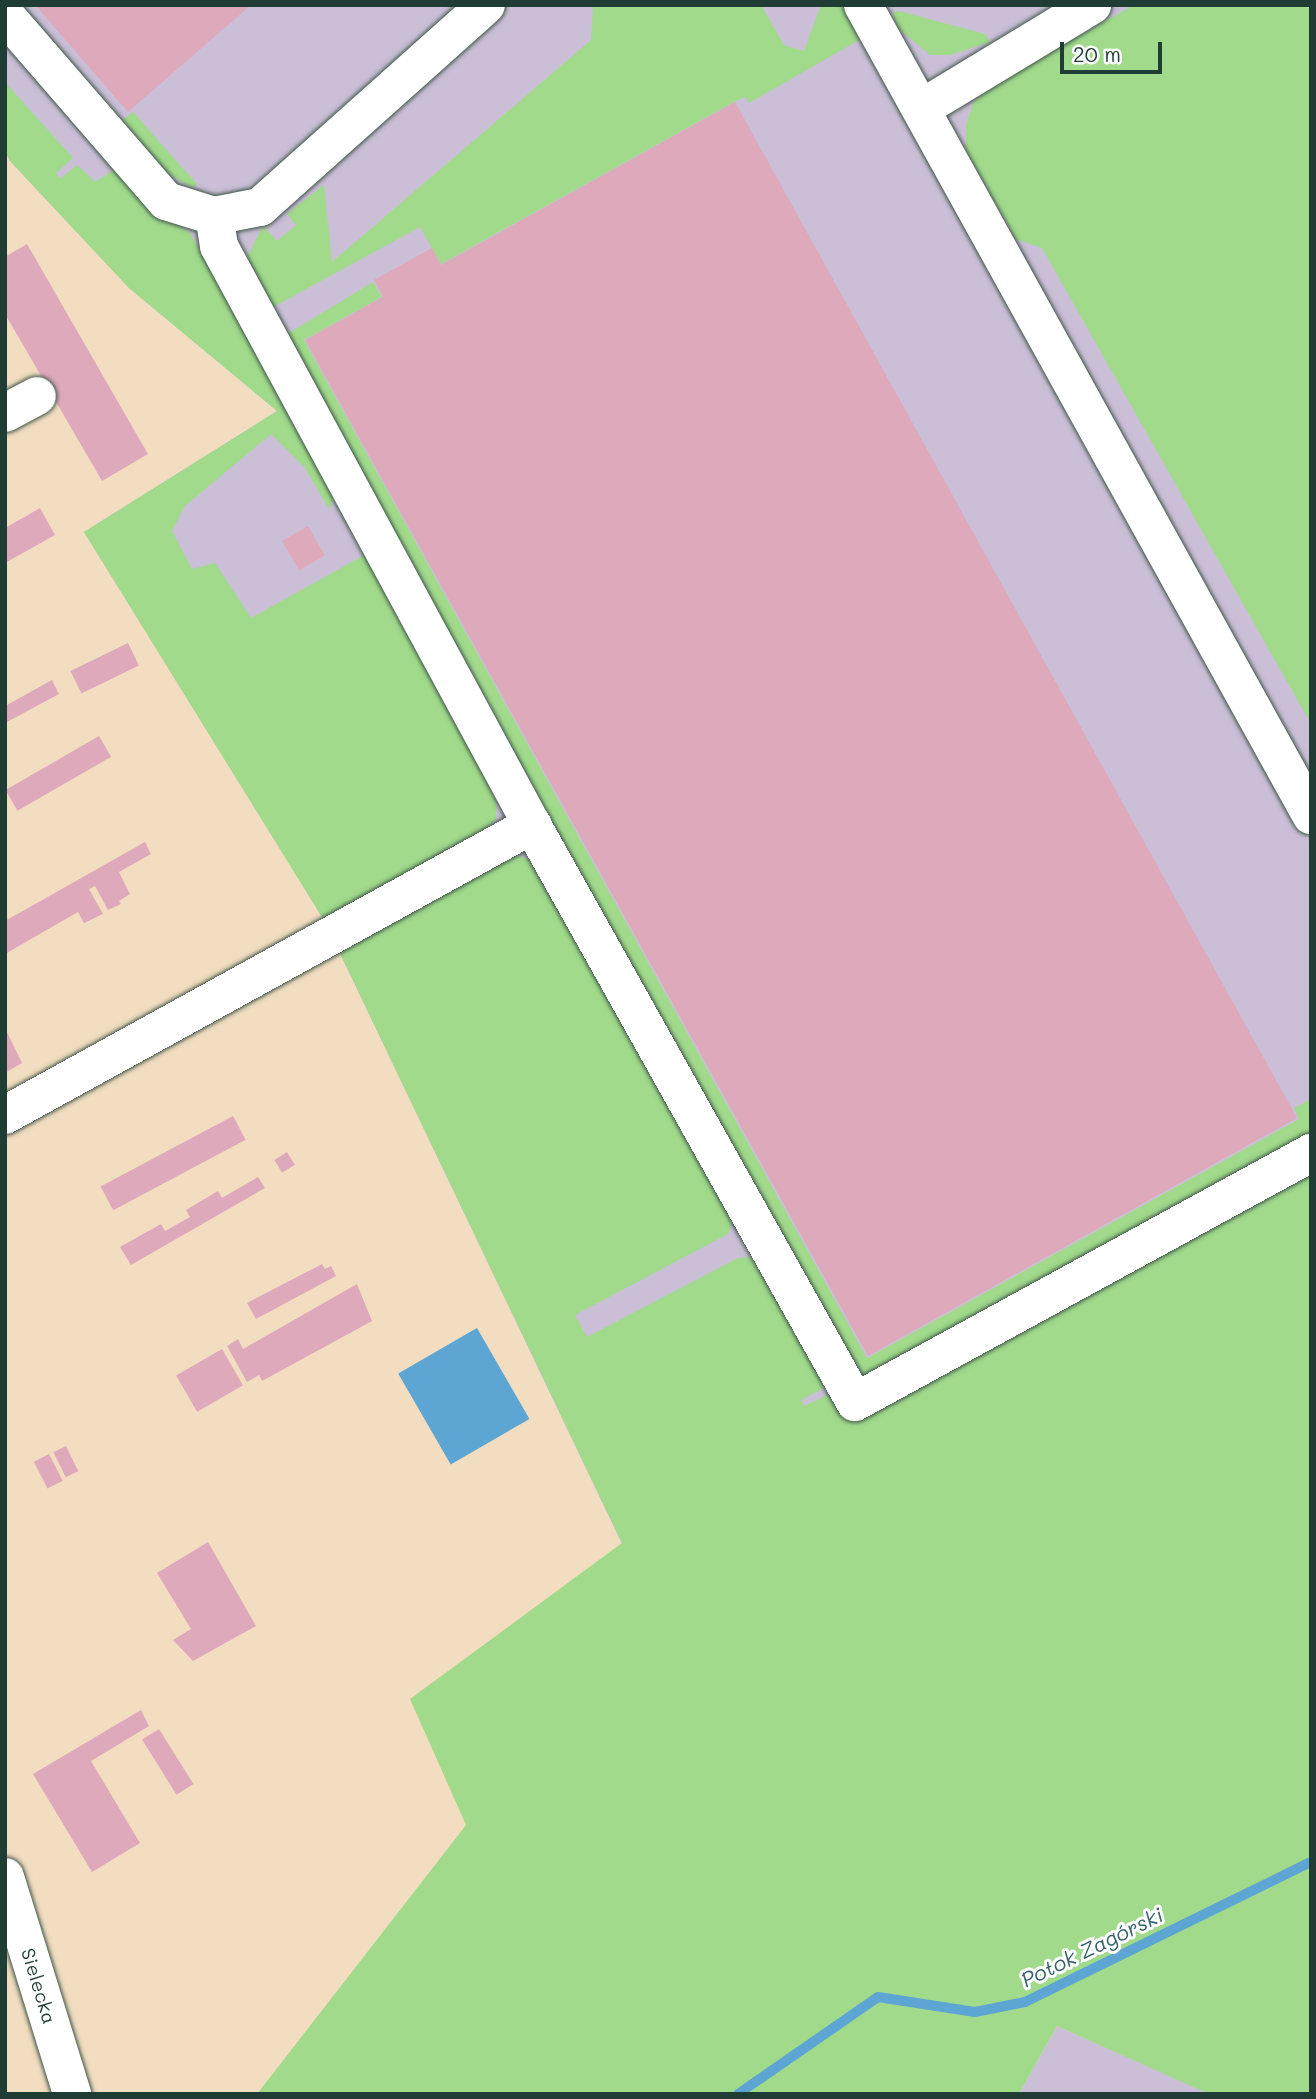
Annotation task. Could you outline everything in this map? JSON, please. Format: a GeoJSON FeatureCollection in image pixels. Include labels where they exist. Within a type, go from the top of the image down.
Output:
{"type":"FeatureCollection","features":[{"type":"Feature","properties":{"kind":"street"},"geometry":{"type":"LineString","coordinates":[[5,15],[166,201],[214,216],[260,207],[486,5]]}},
{"type":"Feature","properties":{"kind":"street"},"geometry":{"type":"LineString","coordinates":[[863,5],[1311,815]]}},
{"type":"Feature","properties":{"kind":"street"},"geometry":{"type":"LineString","coordinates":[[922,108],[1092,5]]}},
{"type":"Feature","properties":{"kind":"street"},"geometry":{"type":"LineString","coordinates":[[214,216],[219,246],[532,825],[855,1402],[1311,1153]]}},
{"type":"Feature","properties":{"kind":"street"},"geometry":{"type":"LineString","coordinates":[[5,1115],[532,825]]}},
{"type":"Feature","properties":{"kind":"street","name":"Sielecka"},"geometry":{"type":"LineString","coordinates":[[5,1877],[72,2094]]}},
{"type":"Feature","properties":{"kind":"shaded area"},"geometry":{"type":"Polygon","coordinates":[[[5,5],[1260,5],[1311,684],[1311,1167],[622,1544],[325,922],[84,532],[277,411],[129,288],[10,161],[5,151],[5,5]]]}},
{"type":"Feature","properties":{"kind":"shaded area"},"geometry":{"type":"Polygon","coordinates":[[[1057,2026],[1211,2094],[1019,2094],[1057,2026]]]}},
{"type":"Feature","properties":{"kind":"green space"},"geometry":{"type":"Polygon","coordinates":[[[593,5],[761,5],[784,45],[804,51],[821,5],[842,5],[861,39],[749,103],[745,97],[736,101],[441,264],[420,227],[275,306],[261,304],[243,265],[263,226],[277,241],[296,225],[287,214],[324,185],[332,262],[591,40],[593,5]]]}},
{"type":"Feature","properties":{"kind":"green space"},"geometry":{"type":"Polygon","coordinates":[[[1134,5],[1311,5],[1311,724],[1042,248],[1016,239],[966,151],[966,126],[973,103],[991,85],[1134,5]]]}},
{"type":"Feature","properties":{"kind":"green space"},"geometry":{"type":"Polygon","coordinates":[[[899,11],[985,34],[990,42],[950,55],[930,55],[898,28],[893,12],[899,11]]]}},
{"type":"Feature","properties":{"kind":"green space"},"geometry":{"type":"Polygon","coordinates":[[[5,82],[73,158],[56,173],[60,179],[77,165],[95,182],[115,169],[142,202],[190,233],[336,495],[329,509],[305,468],[271,434],[185,506],[172,531],[192,569],[215,563],[251,618],[368,553],[497,785],[496,819],[480,837],[325,922],[84,532],[277,411],[129,288],[10,161],[5,151],[5,82]]]}},
{"type":"Feature","properties":{"kind":"green space"},"geometry":{"type":"Polygon","coordinates":[[[133,112],[197,184],[192,188],[169,174],[122,120],[133,112]]]}},
{"type":"Feature","properties":{"kind":"green space"},"geometry":{"type":"Polygon","coordinates":[[[373,282],[382,297],[304,340],[867,1358],[1299,1119],[1294,1108],[1311,1099],[1311,1139],[871,1381],[850,1372],[284,336],[373,282]]]}},
{"type":"Feature","properties":{"kind":"green space"},"geometry":{"type":"Polygon","coordinates":[[[506,856],[523,857],[540,865],[735,1215],[728,1234],[575,1315],[587,1337],[738,1258],[751,1257],[760,1263],[828,1386],[801,1400],[804,1406],[832,1393],[848,1420],[1311,1167],[1311,2094],[1209,2094],[1057,2026],[1019,2094],[257,2094],[466,1825],[410,1699],[622,1543],[337,947],[506,856]]]}},
{"type":"Feature","properties":{"kind":"water"},"geometry":{"type":"Polygon","coordinates":[[[477,1328],[530,1419],[451,1464],[398,1374],[477,1328]]]}},
{"type":"Feature","properties":{"kind":"building"},"geometry":{"type":"Polygon","coordinates":[[[35,5],[251,5],[128,112],[35,5]]]}},
{"type":"Feature","properties":{"kind":"building"},"geometry":{"type":"Polygon","coordinates":[[[735,102],[1297,1118],[868,1356],[305,340],[383,297],[374,280],[432,248],[441,265],[735,102]]]}},
{"type":"Feature","properties":{"kind":"building"},"geometry":{"type":"Polygon","coordinates":[[[27,244],[148,454],[102,481],[5,314],[5,257],[27,244]]]}},
{"type":"Feature","properties":{"kind":"building"},"geometry":{"type":"Polygon","coordinates":[[[40,508],[55,535],[5,563],[5,528],[40,508]]]}},
{"type":"Feature","properties":{"kind":"building"},"geometry":{"type":"Polygon","coordinates":[[[308,526],[325,555],[299,570],[282,541],[308,526]]]}},
{"type":"Feature","properties":{"kind":"building"},"geometry":{"type":"Polygon","coordinates":[[[128,643],[139,665],[81,694],[70,671],[128,643]]]}},
{"type":"Feature","properties":{"kind":"building"},"geometry":{"type":"Polygon","coordinates":[[[52,680],[59,694],[5,723],[5,706],[52,680]]]}},
{"type":"Feature","properties":{"kind":"building"},"geometry":{"type":"Polygon","coordinates":[[[99,736],[111,757],[17,811],[5,790],[99,736]]]}},
{"type":"Feature","properties":{"kind":"building"},"geometry":{"type":"Polygon","coordinates":[[[145,842],[151,854],[119,872],[130,894],[119,901],[121,904],[108,910],[95,886],[89,889],[103,914],[84,923],[78,912],[5,954],[5,921],[145,842]]]}},
{"type":"Feature","properties":{"kind":"building"},"geometry":{"type":"Polygon","coordinates":[[[5,1028],[22,1063],[5,1073],[5,1028]]]}},
{"type":"Feature","properties":{"kind":"building"},"geometry":{"type":"Polygon","coordinates":[[[233,1116],[246,1140],[113,1210],[101,1186],[233,1116]]]}},
{"type":"Feature","properties":{"kind":"building"},"geometry":{"type":"Polygon","coordinates":[[[287,1152],[295,1165],[282,1173],[274,1160],[287,1152]]]}},
{"type":"Feature","properties":{"kind":"building"},"geometry":{"type":"Polygon","coordinates":[[[258,1177],[265,1188],[131,1265],[120,1247],[161,1224],[165,1231],[190,1217],[186,1210],[218,1191],[222,1198],[258,1177]]]}},
{"type":"Feature","properties":{"kind":"building"},"geometry":{"type":"Polygon","coordinates":[[[322,1264],[325,1269],[331,1266],[336,1276],[256,1319],[247,1303],[322,1264]]]}},
{"type":"Feature","properties":{"kind":"building"},"geometry":{"type":"Polygon","coordinates":[[[357,1284],[372,1321],[262,1381],[259,1375],[247,1382],[227,1346],[238,1339],[243,1349],[357,1284]]]}},
{"type":"Feature","properties":{"kind":"building"},"geometry":{"type":"Polygon","coordinates":[[[222,1349],[243,1385],[197,1412],[176,1376],[222,1349]]]}},
{"type":"Feature","properties":{"kind":"building"},"geometry":{"type":"Polygon","coordinates":[[[66,1446],[78,1471],[66,1477],[53,1452],[66,1446]]]}},
{"type":"Feature","properties":{"kind":"building"},"geometry":{"type":"Polygon","coordinates":[[[49,1454],[63,1481],[47,1488],[34,1462],[49,1454]]]}},
{"type":"Feature","properties":{"kind":"building"},"geometry":{"type":"Polygon","coordinates":[[[208,1542],[256,1626],[193,1661],[173,1640],[191,1629],[157,1573],[208,1542]]]}},
{"type":"Feature","properties":{"kind":"building"},"geometry":{"type":"Polygon","coordinates":[[[141,1710],[149,1726],[91,1761],[140,1843],[92,1872],[33,1774],[141,1710]]]}},
{"type":"Feature","properties":{"kind":"building"},"geometry":{"type":"Polygon","coordinates":[[[159,1729],[193,1784],[176,1795],[142,1740],[159,1729]]]}},
{"type":"Feature","properties":{"kind":"waterway","name":"Potok Zagórski"},"geometry":{"type":"LineString","coordinates":[[738,2094],[878,1997],[975,2012],[1025,2002],[1311,1862]]}}]}
